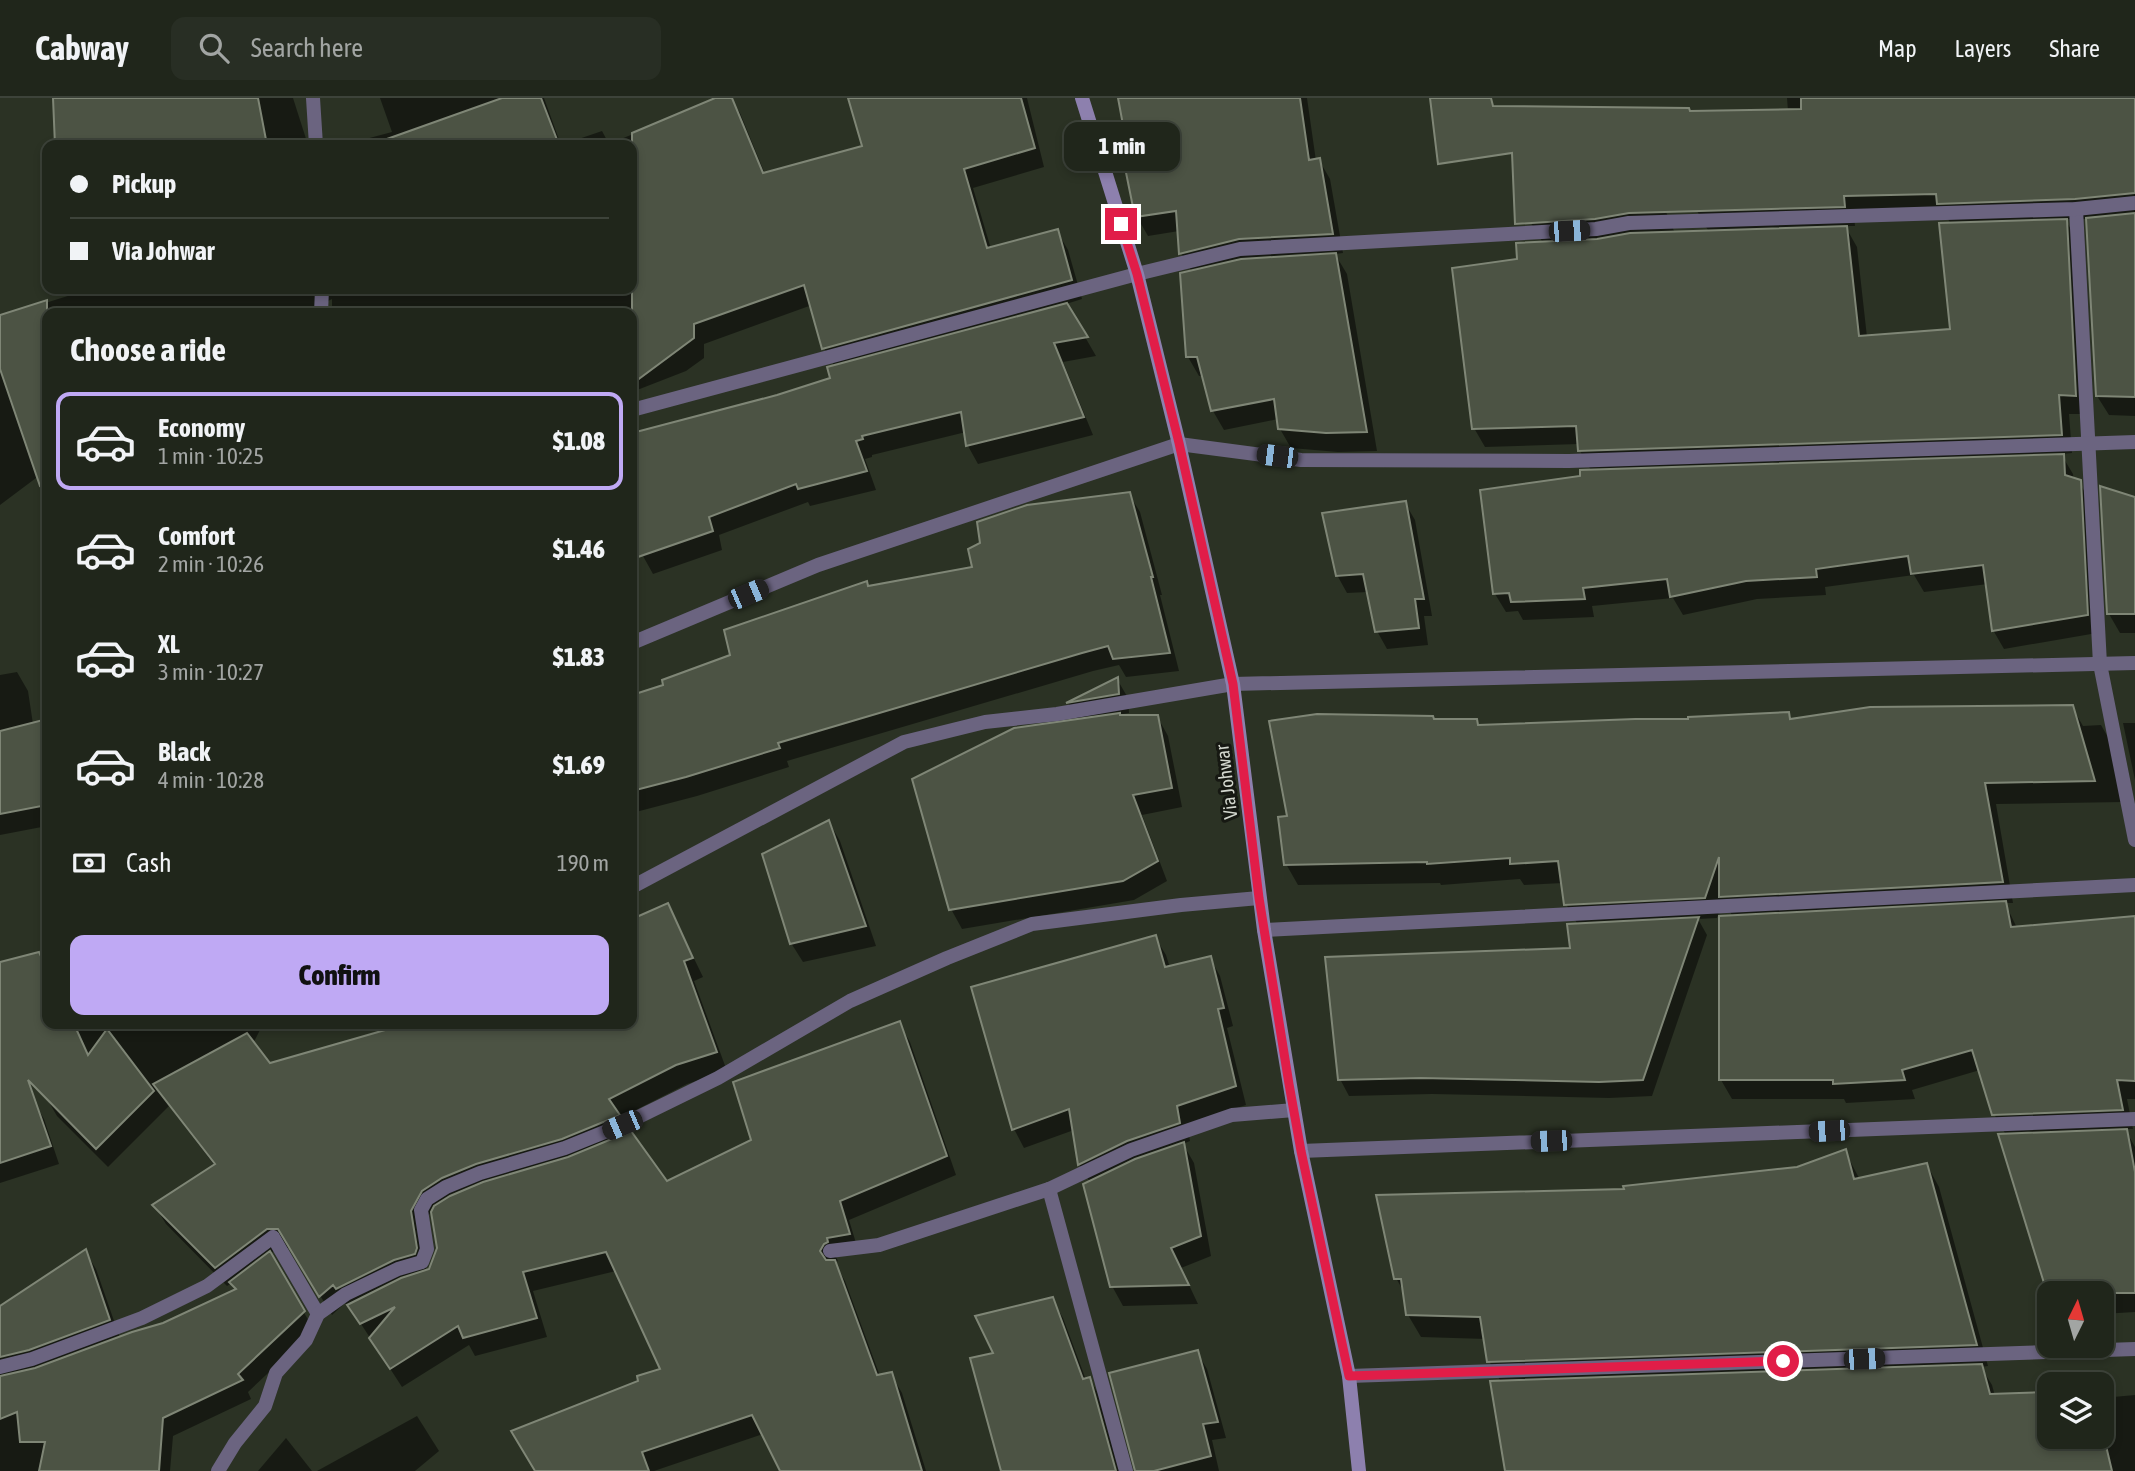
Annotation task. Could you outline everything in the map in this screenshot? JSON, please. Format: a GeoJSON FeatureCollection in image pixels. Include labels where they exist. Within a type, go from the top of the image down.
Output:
{"type":"FeatureCollection","features":[{"type":"Feature","properties":{"kind":"street"},"geometry":{"type":"LineString","coordinates":[[313,98],[316,140]]}},
{"type":"Feature","properties":{"kind":"street","name":"Via Johwar"},"geometry":{"type":"LineString","coordinates":[[1082,98],[1137,274],[1179,443],[1233,684],[1264,930],[1301,1151],[1349,1376],[1359,1471]]}},
{"type":"Feature","properties":{"kind":"street"},"geometry":{"type":"LineString","coordinates":[[637,409],[1137,274],[1240,249],[1596,229],[1629,223],[2076,209],[2135,204]]}},
{"type":"Feature","properties":{"kind":"street"},"geometry":{"type":"LineString","coordinates":[[2076,209],[2100,664],[2135,840]]}},
{"type":"Feature","properties":{"kind":"street"},"geometry":{"type":"LineString","coordinates":[[637,641],[818,565],[1179,443],[1301,460],[1569,461],[2135,442]]}},
{"type":"Feature","properties":{"kind":"street"},"geometry":{"type":"LineString","coordinates":[[637,884],[904,742],[985,722],[1056,714],[1233,684],[2135,663]]}},
{"type":"Feature","properties":{"kind":"street"},"geometry":{"type":"LineString","coordinates":[[1264,930],[2135,885]]}},
{"type":"Feature","properties":{"kind":"street"},"geometry":{"type":"LineString","coordinates":[[218,1471],[235,1443],[265,1406],[276,1373],[306,1340],[318,1314],[346,1294],[398,1269],[422,1262],[427,1249],[421,1210],[427,1199],[446,1186],[565,1148],[622,1125],[718,1078],[850,1001],[947,958],[1032,925],[1181,905],[1259,898]]}},
{"type":"Feature","properties":{"kind":"street"},"geometry":{"type":"LineString","coordinates":[[830,1251],[879,1245],[1049,1189],[1130,1150],[1232,1115],[1294,1110]]}},
{"type":"Feature","properties":{"kind":"street"},"geometry":{"type":"LineString","coordinates":[[1301,1151],[2135,1119]]}},
{"type":"Feature","properties":{"kind":"street"},"geometry":{"type":"LineString","coordinates":[[1049,1189],[1126,1471]]}},
{"type":"Feature","properties":{"kind":"street"},"geometry":{"type":"LineString","coordinates":[[0,1367],[32,1359],[142,1318],[207,1286],[273,1237],[318,1314]]}},
{"type":"Feature","properties":{"kind":"street"},"geometry":{"type":"LineString","coordinates":[[1349,1376],[2135,1349]]}},
{"type":"Feature","properties":{"kind":"building"},"geometry":{"type":"Polygon","coordinates":[[[53,98],[258,98],[266,140],[55,140],[53,98]]]}},
{"type":"Feature","properties":{"kind":"building"},"geometry":{"type":"Polygon","coordinates":[[[502,98],[541,98],[557,140],[387,140],[502,98]]]}},
{"type":"Feature","properties":{"kind":"building"},"geometry":{"type":"Polygon","coordinates":[[[715,98],[732,98],[763,173],[862,146],[848,98],[1021,98],[1035,148],[964,169],[987,248],[1058,229],[1072,280],[822,349],[804,285],[694,324],[694,338],[637,380],[637,308],[632,308],[632,294],[637,294],[637,140],[632,140],[632,133],[715,98]]]}},
{"type":"Feature","properties":{"kind":"building"},"geometry":{"type":"Polygon","coordinates":[[[1118,98],[1300,98],[1309,160],[1320,158],[1333,234],[1239,239],[1179,254],[1176,211],[1135,217],[1120,143],[1126,141],[1118,98]]]}},
{"type":"Feature","properties":{"kind":"building"},"geometry":{"type":"Polygon","coordinates":[[[1430,98],[1491,98],[1493,106],[1689,108],[1690,111],[1801,109],[1801,98],[2135,98],[2135,193],[2075,199],[1937,204],[1936,194],[1844,196],[1845,207],[1629,213],[1595,219],[1515,224],[1512,153],[1438,164],[1430,98]]]}},
{"type":"Feature","properties":{"kind":"building"},"geometry":{"type":"Polygon","coordinates":[[[2135,213],[2135,397],[2096,396],[2086,218],[2135,213]]]}},
{"type":"Feature","properties":{"kind":"building"},"geometry":{"type":"Polygon","coordinates":[[[2067,219],[2076,396],[2059,395],[2062,435],[1578,451],[1576,426],[1472,429],[1452,268],[1517,259],[1516,243],[1597,239],[1630,233],[1847,226],[1859,336],[1950,329],[1939,223],[2067,219]]]}},
{"type":"Feature","properties":{"kind":"building"},"geometry":{"type":"Polygon","coordinates":[[[1336,253],[1367,432],[1326,433],[1278,429],[1274,399],[1211,411],[1197,357],[1186,357],[1180,273],[1241,259],[1336,253]]]}},
{"type":"Feature","properties":{"kind":"building"},"geometry":{"type":"Polygon","coordinates":[[[47,300],[47,308],[42,308],[40,486],[0,369],[0,315],[47,300]]]}},
{"type":"Feature","properties":{"kind":"building"},"geometry":{"type":"Polygon","coordinates":[[[1067,303],[1088,337],[1054,343],[1084,417],[966,446],[961,412],[862,436],[863,439],[856,441],[867,471],[798,489],[796,484],[709,517],[713,531],[637,557],[637,432],[777,395],[830,378],[827,367],[1067,303]]]}},
{"type":"Feature","properties":{"kind":"building"},"geometry":{"type":"Polygon","coordinates":[[[2064,454],[2065,475],[2081,480],[2088,615],[1992,631],[1983,565],[1911,574],[1908,556],[1816,569],[1817,577],[1746,581],[1670,597],[1667,579],[1583,588],[1585,599],[1511,602],[1509,593],[1493,594],[1480,490],[1580,476],[1580,470],[2064,454]]]}},
{"type":"Feature","properties":{"kind":"building"},"geometry":{"type":"Polygon","coordinates":[[[2100,486],[2135,497],[2135,614],[2107,614],[2100,486]]]}},
{"type":"Feature","properties":{"kind":"building"},"geometry":{"type":"Polygon","coordinates":[[[1130,492],[1170,653],[1113,659],[1108,646],[778,743],[780,748],[637,790],[637,693],[663,685],[662,680],[730,655],[724,630],[867,581],[868,586],[972,567],[968,549],[980,543],[977,522],[1027,505],[1130,492]]]}},
{"type":"Feature","properties":{"kind":"building"},"geometry":{"type":"Polygon","coordinates":[[[1406,501],[1424,599],[1415,599],[1419,628],[1375,632],[1363,574],[1336,576],[1322,513],[1406,501]]]}},
{"type":"Feature","properties":{"kind":"building"},"geometry":{"type":"Polygon","coordinates":[[[1118,677],[1119,694],[1066,703],[1118,677]]]}},
{"type":"Feature","properties":{"kind":"building"},"geometry":{"type":"Polygon","coordinates":[[[2073,705],[2095,781],[1985,783],[2003,882],[1719,897],[1719,857],[1705,898],[1564,905],[1558,861],[1510,864],[1510,858],[1427,864],[1284,865],[1278,817],[1287,816],[1269,721],[1317,714],[1433,716],[1434,719],[1477,719],[1478,725],[1688,719],[1789,712],[1790,719],[1870,707],[2073,705]]]}},
{"type":"Feature","properties":{"kind":"building"},"geometry":{"type":"Polygon","coordinates":[[[1120,713],[1158,715],[1172,788],[1133,795],[1158,861],[1123,881],[949,910],[912,779],[1014,728],[1120,713]]]}},
{"type":"Feature","properties":{"kind":"building"},"geometry":{"type":"Polygon","coordinates":[[[42,720],[42,806],[0,814],[0,731],[42,720]]]}},
{"type":"Feature","properties":{"kind":"building"},"geometry":{"type":"Polygon","coordinates":[[[829,820],[866,926],[790,944],[762,854],[829,820]]]}},
{"type":"Feature","properties":{"kind":"building"},"geometry":{"type":"Polygon","coordinates":[[[2006,901],[2011,927],[2135,916],[2135,1081],[2117,1080],[2123,1110],[1992,1115],[1972,1050],[1902,1070],[1905,1080],[1833,1084],[1833,1080],[1719,1080],[1719,916],[2006,901]]]}},
{"type":"Feature","properties":{"kind":"building"},"geometry":{"type":"Polygon","coordinates":[[[668,903],[693,958],[684,961],[717,1052],[676,1065],[609,1099],[620,1115],[618,1116],[562,1139],[476,1164],[442,1178],[422,1191],[411,1211],[417,1248],[415,1254],[394,1260],[336,1289],[333,1285],[319,1297],[278,1229],[267,1229],[215,1268],[152,1205],[215,1164],[153,1084],[247,1033],[270,1063],[389,1029],[637,1029],[637,917],[668,903]]]}},
{"type":"Feature","properties":{"kind":"building"},"geometry":{"type":"Polygon","coordinates":[[[1699,917],[1643,1080],[1338,1080],[1325,957],[1570,948],[1567,924],[1699,917]]]}},
{"type":"Feature","properties":{"kind":"building"},"geometry":{"type":"Polygon","coordinates":[[[1156,935],[1165,967],[1211,956],[1224,1008],[1218,1009],[1236,1086],[1177,1106],[1180,1123],[1127,1141],[1078,1165],[1069,1109],[1012,1130],[971,987],[1156,935]]]}},
{"type":"Feature","properties":{"kind":"building"},"geometry":{"type":"Polygon","coordinates":[[[39,952],[42,958],[42,1029],[76,1029],[88,1055],[107,1029],[154,1091],[96,1149],[28,1080],[51,1146],[0,1163],[0,962],[39,952]]]}},
{"type":"Feature","properties":{"kind":"building"},"geometry":{"type":"Polygon","coordinates":[[[900,1021],[947,1156],[840,1201],[850,1234],[827,1238],[828,1242],[820,1251],[826,1260],[835,1260],[877,1375],[892,1372],[922,1471],[780,1471],[752,1415],[642,1452],[649,1471],[535,1471],[511,1431],[638,1381],[637,1376],[660,1369],[606,1252],[523,1272],[537,1318],[463,1338],[458,1326],[390,1369],[369,1338],[395,1307],[360,1324],[347,1305],[401,1278],[429,1269],[437,1248],[431,1212],[434,1206],[450,1196],[483,1182],[568,1157],[631,1131],[667,1181],[751,1140],[733,1082],[900,1021]]]}},
{"type":"Feature","properties":{"kind":"building"},"geometry":{"type":"Polygon","coordinates":[[[2127,1129],[2135,1172],[2135,1293],[2114,1293],[2114,1281],[2043,1281],[1998,1134],[2127,1129]]]}},
{"type":"Feature","properties":{"kind":"building"},"geometry":{"type":"Polygon","coordinates":[[[1184,1142],[1201,1236],[1171,1248],[1189,1285],[1110,1287],[1083,1184],[1135,1159],[1184,1142]]]}},
{"type":"Feature","properties":{"kind":"building"},"geometry":{"type":"Polygon","coordinates":[[[1846,1149],[1854,1179],[1927,1163],[1977,1345],[1487,1362],[1480,1317],[1406,1315],[1401,1279],[1394,1279],[1376,1195],[1624,1189],[1623,1186],[1797,1167],[1846,1149]]]}},
{"type":"Feature","properties":{"kind":"building"},"geometry":{"type":"Polygon","coordinates":[[[86,1249],[110,1320],[29,1350],[0,1357],[0,1306],[86,1249]]]}},
{"type":"Feature","properties":{"kind":"building"},"geometry":{"type":"Polygon","coordinates":[[[270,1251],[305,1311],[238,1374],[243,1380],[163,1418],[159,1471],[39,1471],[45,1442],[20,1442],[17,1412],[0,1419],[0,1376],[35,1368],[163,1323],[236,1289],[229,1282],[270,1251]]]}},
{"type":"Feature","properties":{"kind":"building"},"geometry":{"type":"Polygon","coordinates":[[[1053,1297],[1083,1379],[1090,1377],[1116,1471],[1001,1471],[970,1358],[993,1353],[975,1316],[1053,1297]]]}},
{"type":"Feature","properties":{"kind":"building"},"geometry":{"type":"Polygon","coordinates":[[[1198,1350],[1218,1422],[1203,1424],[1211,1456],[1154,1471],[1135,1471],[1109,1373],[1198,1350]]]}},
{"type":"Feature","properties":{"kind":"building"},"geometry":{"type":"Polygon","coordinates":[[[1982,1364],[1990,1394],[2037,1392],[2037,1449],[2107,1449],[2112,1471],[1505,1471],[1490,1381],[1982,1364]]]}},
{"type":"Feature","properties":{"kind":"route"},"geometry":{"type":"LineString","coordinates":[[1121,224],[1137,274],[1179,443],[1233,684],[1259,898],[1289,1084],[1349,1376],[1783,1361]]}}]}
